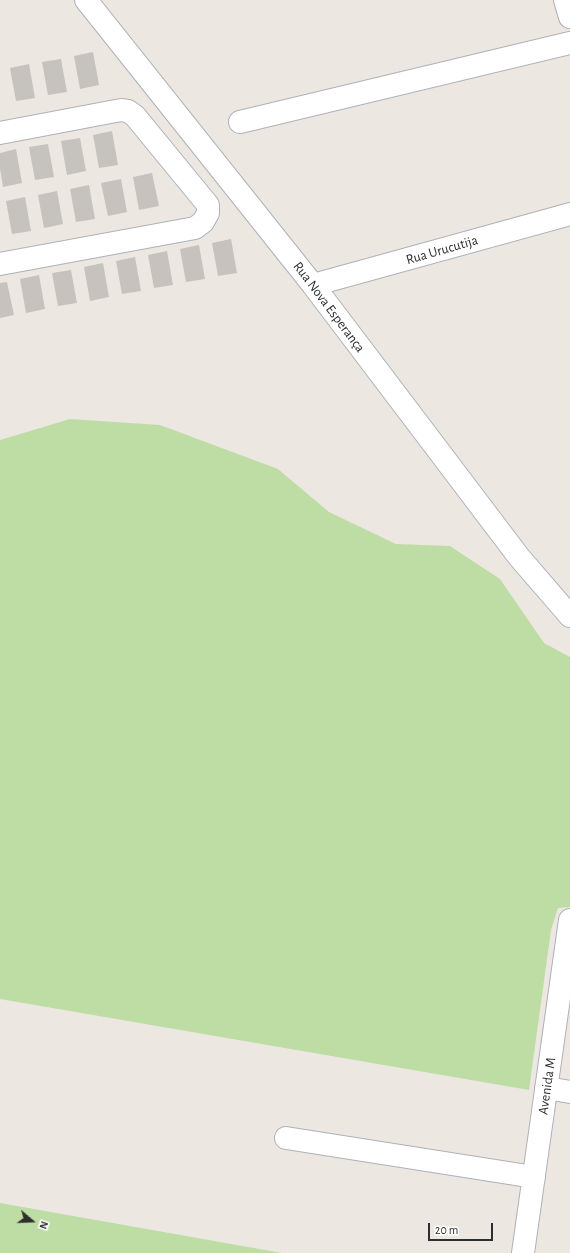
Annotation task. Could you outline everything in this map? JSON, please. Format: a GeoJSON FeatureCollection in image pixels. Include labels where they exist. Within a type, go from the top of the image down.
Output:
{"type":"FeatureCollection","features":[{"type":"Feature","properties":{"kind":"street","name":"Rua Nova Esperança"},"geometry":{"type":"LineString","coordinates":[[86,0],[313,286],[519,557],[570,616]]}},
{"type":"Feature","properties":{"kind":"street"},"geometry":{"type":"LineString","coordinates":[[566,0],[570,17]]}},
{"type":"Feature","properties":{"kind":"street"},"geometry":{"type":"LineString","coordinates":[[240,122],[570,43]]}},
{"type":"Feature","properties":{"kind":"street"},"geometry":{"type":"LineString","coordinates":[[0,133],[121,110],[128,111],[135,116],[208,205],[208,213],[203,222],[195,228],[0,264]]}},
{"type":"Feature","properties":{"kind":"street","name":"Rua Urucutija"},"geometry":{"type":"LineString","coordinates":[[313,286],[570,214]]}},
{"type":"Feature","properties":{"kind":"street","name":"Avenida M"},"geometry":{"type":"LineString","coordinates":[[523,1253],[570,920]]}},
{"type":"Feature","properties":{"kind":"street"},"geometry":{"type":"LineString","coordinates":[[546,1088],[570,1092]]}},
{"type":"Feature","properties":{"kind":"street"},"geometry":{"type":"LineString","coordinates":[[286,1138],[534,1177]]}},
{"type":"Feature","properties":{"kind":"green space"},"geometry":{"type":"Polygon","coordinates":[[[70,419],[160,425],[278,469],[329,512],[396,544],[450,546],[500,579],[544,643],[570,657],[570,907],[558,908],[551,930],[529,1090],[0,999],[0,440],[70,419]]]}},
{"type":"Feature","properties":{"kind":"green space"},"geometry":{"type":"Polygon","coordinates":[[[0,1203],[282,1253],[0,1253],[0,1203]]]}},
{"type":"Feature","properties":{"kind":"building"},"geometry":{"type":"Polygon","coordinates":[[[93,52],[99,85],[80,89],[74,56],[93,52]]]}},
{"type":"Feature","properties":{"kind":"building"},"geometry":{"type":"Polygon","coordinates":[[[61,59],[67,92],[48,95],[42,62],[61,59]]]}},
{"type":"Feature","properties":{"kind":"building"},"geometry":{"type":"Polygon","coordinates":[[[29,64],[35,98],[16,101],[10,68],[29,64]]]}},
{"type":"Feature","properties":{"kind":"building"},"geometry":{"type":"Polygon","coordinates":[[[112,131],[118,165],[99,168],[93,135],[112,131]]]}},
{"type":"Feature","properties":{"kind":"building"},"geometry":{"type":"Polygon","coordinates":[[[80,138],[86,171],[67,175],[61,141],[80,138]]]}},
{"type":"Feature","properties":{"kind":"building"},"geometry":{"type":"Polygon","coordinates":[[[48,144],[54,177],[35,180],[29,147],[48,144]]]}},
{"type":"Feature","properties":{"kind":"building"},"geometry":{"type":"Polygon","coordinates":[[[16,149],[22,183],[3,187],[0,169],[0,153],[16,149]]]}},
{"type":"Feature","properties":{"kind":"building"},"geometry":{"type":"Polygon","coordinates":[[[152,173],[159,206],[139,210],[133,177],[152,173]]]}},
{"type":"Feature","properties":{"kind":"building"},"geometry":{"type":"Polygon","coordinates":[[[121,179],[127,212],[108,216],[101,183],[121,179]]]}},
{"type":"Feature","properties":{"kind":"building"},"geometry":{"type":"Polygon","coordinates":[[[89,185],[95,219],[76,222],[70,189],[89,185]]]}},
{"type":"Feature","properties":{"kind":"building"},"geometry":{"type":"Polygon","coordinates":[[[57,191],[63,224],[44,228],[38,195],[57,191]]]}},
{"type":"Feature","properties":{"kind":"building"},"geometry":{"type":"Polygon","coordinates":[[[25,197],[31,231],[12,234],[6,201],[25,197]]]}},
{"type":"Feature","properties":{"kind":"building"},"geometry":{"type":"Polygon","coordinates":[[[231,239],[237,273],[218,276],[212,243],[231,239]]]}},
{"type":"Feature","properties":{"kind":"building"},"geometry":{"type":"Polygon","coordinates":[[[199,245],[205,279],[186,282],[180,249],[199,245]]]}},
{"type":"Feature","properties":{"kind":"building"},"geometry":{"type":"Polygon","coordinates":[[[167,251],[173,285],[154,288],[148,255],[167,251]]]}},
{"type":"Feature","properties":{"kind":"building"},"geometry":{"type":"Polygon","coordinates":[[[135,257],[141,291],[122,294],[116,261],[135,257]]]}},
{"type":"Feature","properties":{"kind":"building"},"geometry":{"type":"Polygon","coordinates":[[[103,263],[109,297],[90,301],[84,267],[103,263]]]}},
{"type":"Feature","properties":{"kind":"building"},"geometry":{"type":"Polygon","coordinates":[[[71,270],[77,303],[58,306],[52,273],[71,270]]]}},
{"type":"Feature","properties":{"kind":"building"},"geometry":{"type":"Polygon","coordinates":[[[39,275],[45,309],[26,313],[20,279],[39,275]]]}},
{"type":"Feature","properties":{"kind":"building"},"geometry":{"type":"Polygon","coordinates":[[[7,282],[14,315],[0,318],[0,283],[7,282]]]}}]}
